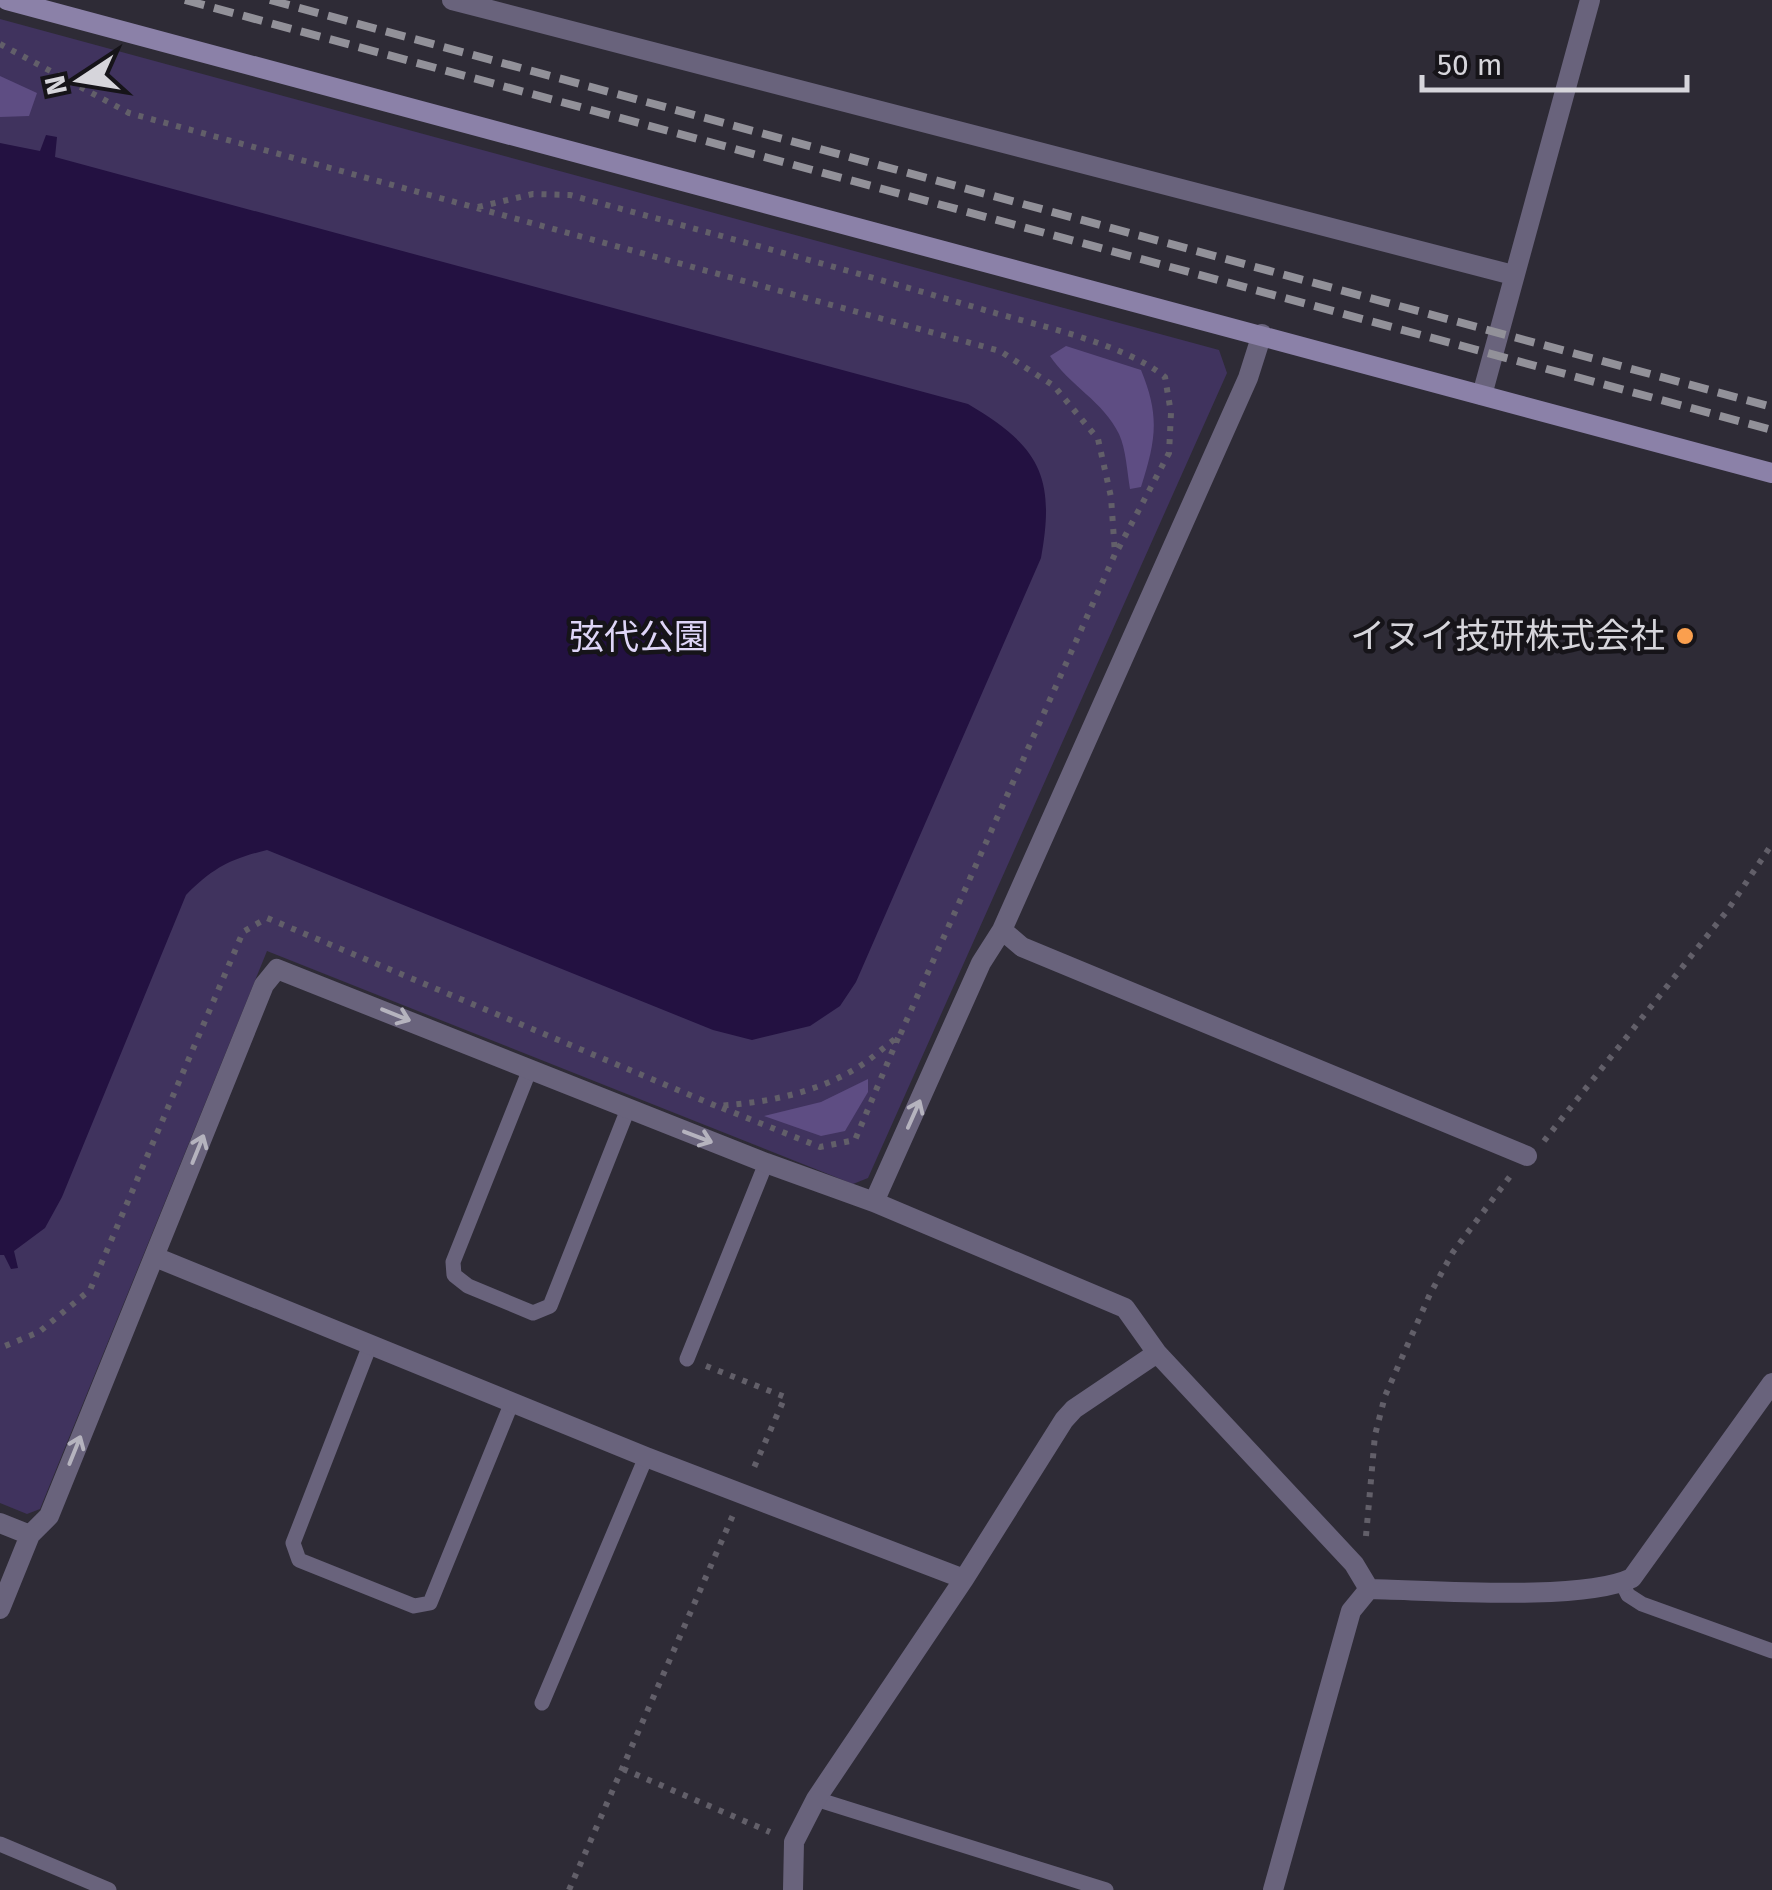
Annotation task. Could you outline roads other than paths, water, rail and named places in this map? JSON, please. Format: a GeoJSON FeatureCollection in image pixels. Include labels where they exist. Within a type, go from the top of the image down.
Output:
{"type":"FeatureCollection","features":[{"type":"Feature","properties":{"kind":"street"},"geometry":{"type":"LineString","coordinates":[[7,0],[1772,473]]}},
{"type":"Feature","properties":{"kind":"street"},"geometry":{"type":"LineString","coordinates":[[452,0],[1512,275]]}},
{"type":"Feature","properties":{"kind":"street"},"geometry":{"type":"LineString","coordinates":[[1482,395],[1590,0]]}},
{"type":"Feature","properties":{"kind":"street"},"geometry":{"type":"LineString","coordinates":[[874,1202],[981,964],[1002,930],[1248,378],[1262,334]]}},
{"type":"Feature","properties":{"kind":"street"},"geometry":{"type":"LineString","coordinates":[[1002,930],[1022,947],[1527,1156]]}},
{"type":"Feature","properties":{"kind":"street"},"geometry":{"type":"LineString","coordinates":[[0,1608],[30,1535],[49,1516],[264,985],[277,970],[766,1164],[874,1202],[1125,1308],[1157,1353],[1354,1564],[1368,1590]]}},
{"type":"Feature","properties":{"kind":"street"},"geometry":{"type":"LineString","coordinates":[[155,1257],[646,1457],[964,1578]]}},
{"type":"Feature","properties":{"kind":"street"},"geometry":{"type":"LineString","coordinates":[[793,1890],[794,1842],[816,1799],[1074,1409],[1157,1353]]}},
{"type":"Feature","properties":{"kind":"street"},"geometry":{"type":"LineString","coordinates":[[1368,1590],[1539,1591],[1622,1583],[1632,1578],[1772,1383]]}},
{"type":"Feature","properties":{"kind":"street"},"geometry":{"type":"LineString","coordinates":[[0,1522],[30,1535]]}},
{"type":"Feature","properties":{"kind":"street"},"geometry":{"type":"LineString","coordinates":[[1272,1890],[1352,1610],[1368,1590]]}},
{"type":"Feature","properties":{"kind":"lane"},"geometry":{"type":"LineString","coordinates":[[530,1070],[453,1262],[454,1276],[468,1286],[533,1313],[550,1306],[628,1110]]}},
{"type":"Feature","properties":{"kind":"lane"},"geometry":{"type":"LineString","coordinates":[[687,1359],[766,1164]]}},
{"type":"Feature","properties":{"kind":"lane"},"geometry":{"type":"LineString","coordinates":[[370,1346],[294,1543],[299,1560],[414,1606],[430,1603],[512,1402]]}},
{"type":"Feature","properties":{"kind":"lane"},"geometry":{"type":"LineString","coordinates":[[542,1703],[646,1457]]}},
{"type":"Feature","properties":{"kind":"lane"},"geometry":{"type":"LineString","coordinates":[[1622,1583],[1628,1595],[1642,1604],[1772,1651]]}},
{"type":"Feature","properties":{"kind":"lane"},"geometry":{"type":"LineString","coordinates":[[816,1799],[1106,1890]]}},
{"type":"Feature","properties":{"kind":"lane"},"geometry":{"type":"LineString","coordinates":[[0,1844],[109,1890]]}},
{"type":"Feature","properties":{"kind":"railway"},"geometry":{"type":"LineString","coordinates":[[185,0],[1772,430]]}},
{"type":"Feature","properties":{"kind":"railway"},"geometry":{"type":"LineString","coordinates":[[270,0],[1772,407]]}},
{"type":"Feature","properties":{"kind":"place","name":"イヌイ技研株式会社"},"geometry":{"type":"Point","coordinates":[1685,636]}},
{"type":"Feature","properties":{"kind":"park label","name":"弦代公園"},"geometry":{"type":"Point","coordinates":[639,637]}}]}
